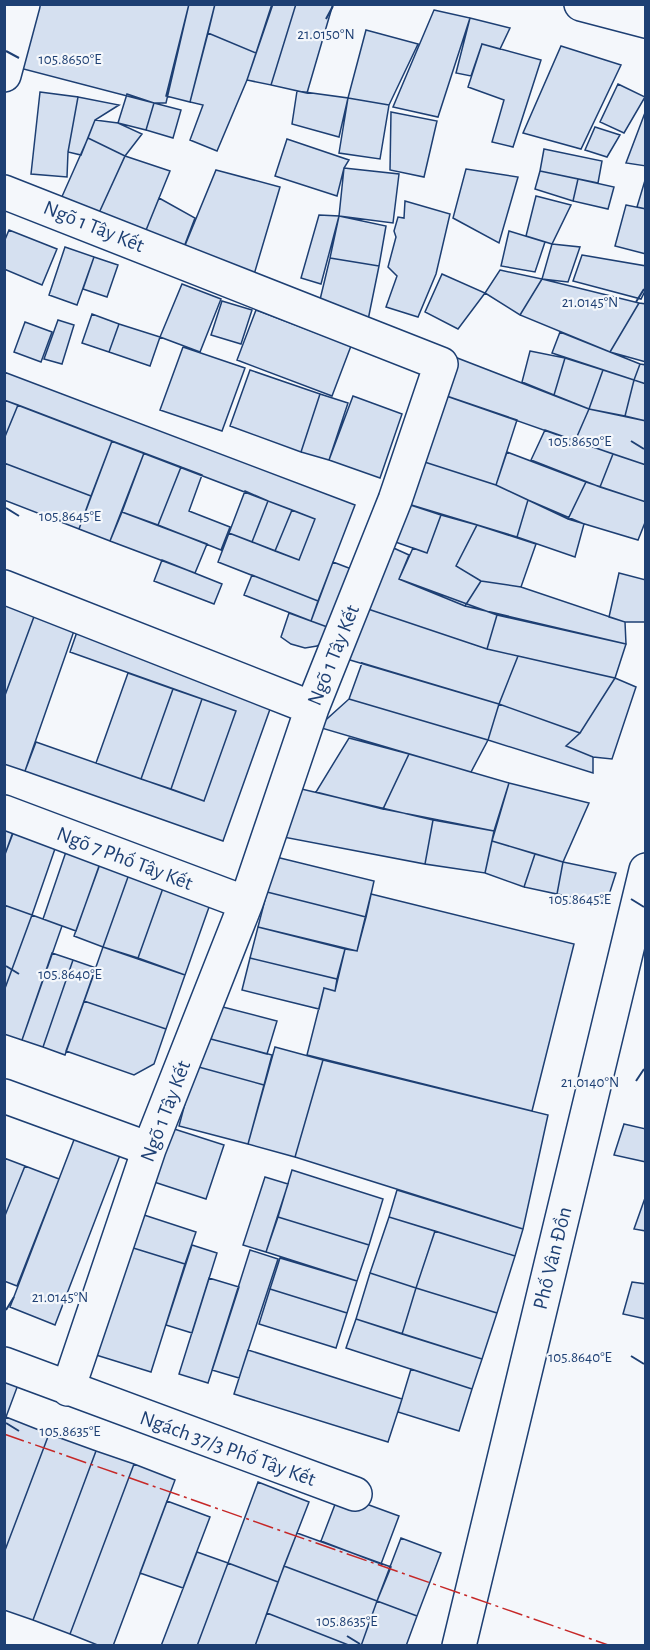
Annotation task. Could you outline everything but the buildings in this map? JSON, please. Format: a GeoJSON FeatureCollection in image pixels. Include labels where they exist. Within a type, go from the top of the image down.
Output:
{"type":"FeatureCollection","features":[{"type":"Feature","properties":{"kind":"street"},"geometry":{"type":"LineString","coordinates":[[4,75],[23,4]]}},
{"type":"Feature","properties":{"kind":"street"},"geometry":{"type":"LineString","coordinates":[[581,4],[645,21]]}},
{"type":"Feature","properties":{"kind":"street","name":"Ngõ 1 Tây Kết"},"geometry":{"type":"LineString","coordinates":[[4,192],[441,364],[395,500],[312,708],[246,903],[149,1149],[68,1389]]}},
{"type":"Feature","properties":{"kind":"street"},"geometry":{"type":"LineString","coordinates":[[4,587],[312,708]]}},
{"type":"Feature","properties":{"kind":"street","name":"Ngõ 7 Phố Tây Kết"},"geometry":{"type":"LineString","coordinates":[[4,812],[246,903]]}},
{"type":"Feature","properties":{"kind":"street","name":"Phố Vân Đồn"},"geometry":{"type":"LineString","coordinates":[[459,1646],[645,870]]}},
{"type":"Feature","properties":{"kind":"street"},"geometry":{"type":"LineString","coordinates":[[4,1096],[149,1149]]}},
{"type":"Feature","properties":{"kind":"street","name":"Ngách 37/3 Phố Tây Kết"},"geometry":{"type":"LineString","coordinates":[[4,1364],[355,1494]]}},
{"type":"Feature","properties":{"kind":"power"},"geometry":{"type":"LineString","coordinates":[[4,1434],[611,1646]]}}]}
